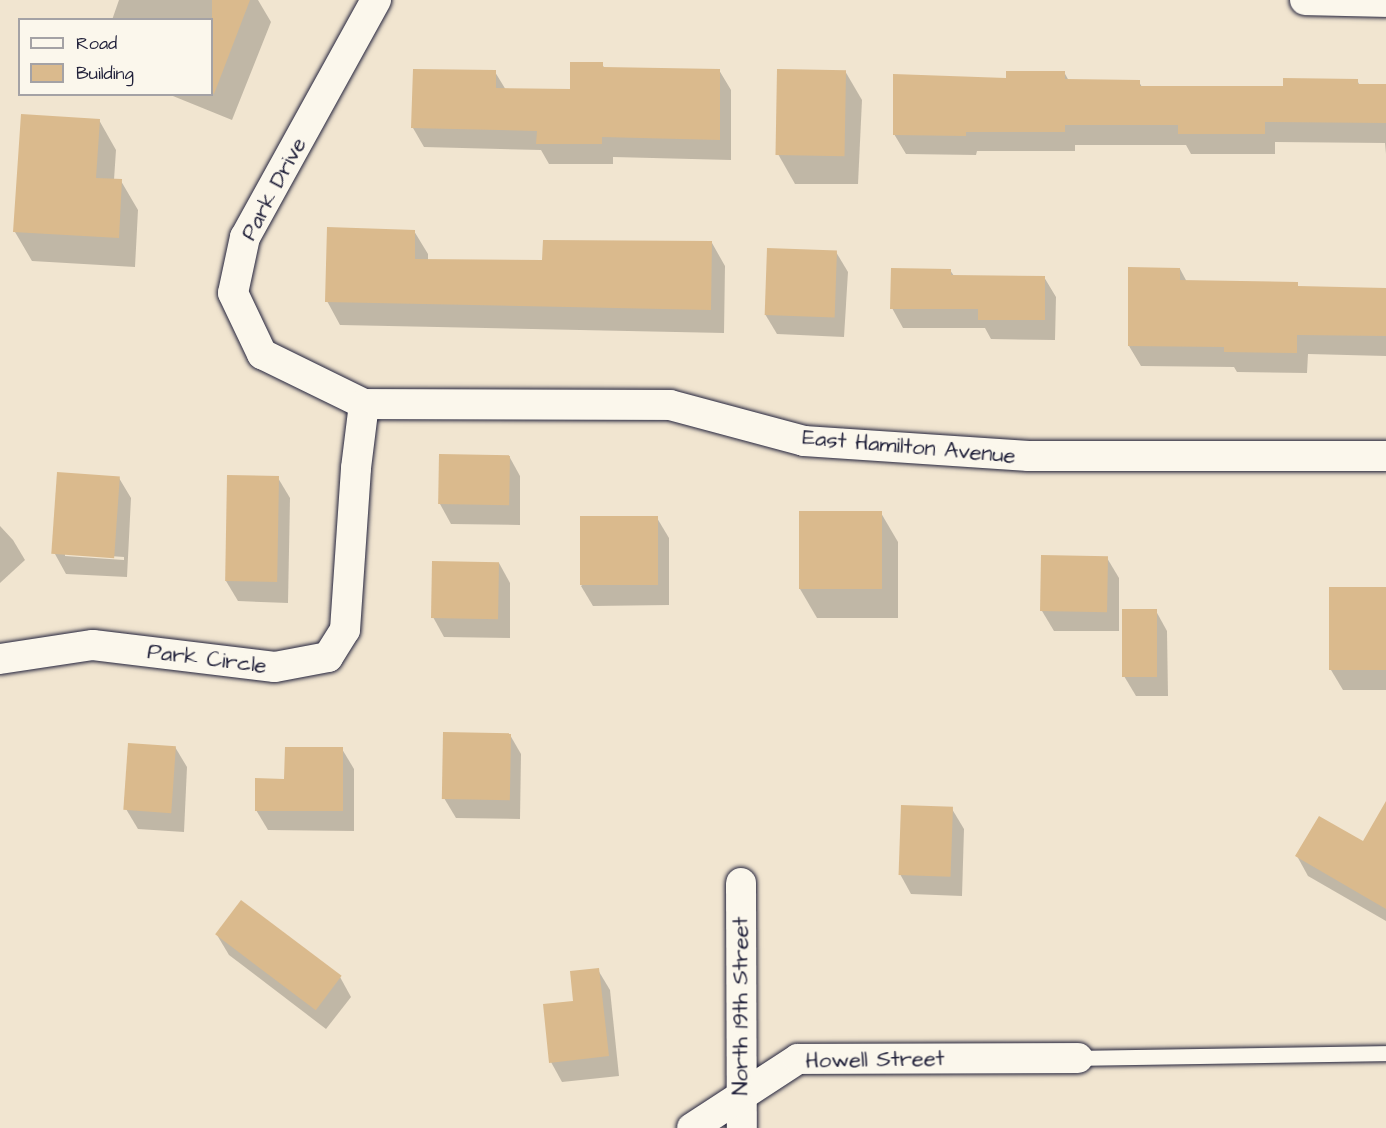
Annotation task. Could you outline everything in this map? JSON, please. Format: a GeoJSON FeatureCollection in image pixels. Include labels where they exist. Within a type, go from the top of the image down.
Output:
{"type":"FeatureCollection","features":[{"type":"Feature","properties":{"kind":"street","name":"Park Drive"},"geometry":{"type":"LineString","coordinates":[[364,404],[262,354],[233,293],[245,237],[376,0]]}},
{"type":"Feature","properties":{"kind":"street"},"geometry":{"type":"LineString","coordinates":[[1305,0],[1386,2]]}},
{"type":"Feature","properties":{"kind":"street","name":"East Hamilton Avenue"},"geometry":{"type":"LineString","coordinates":[[364,404],[670,405],[804,441],[1028,456],[1386,456]]}},
{"type":"Feature","properties":{"kind":"street","name":"Park Circle"},"geometry":{"type":"LineString","coordinates":[[0,659],[93,645],[275,668],[328,657],[345,630],[356,468],[364,404]]}},
{"type":"Feature","properties":{"kind":"street","name":"North 19th Street"},"geometry":{"type":"LineString","coordinates":[[741,883],[742,1128]]}},
{"type":"Feature","properties":{"kind":"street","name":"Howell Street"},"geometry":{"type":"LineString","coordinates":[[692,1128],[798,1059],[1078,1058]]}},
{"type":"Feature","properties":{"kind":"lane"},"geometry":{"type":"LineString","coordinates":[[1078,1058],[1386,1053]]}},
{"type":"Feature","properties":{"kind":"building"},"geometry":{"type":"Polygon","coordinates":[[[212,0],[250,0],[214,94],[213,18],[212,0]]]}},
{"type":"Feature","properties":{"kind":"building"},"geometry":{"type":"Polygon","coordinates":[[[570,62],[603,62],[603,67],[720,69],[720,140],[602,137],[602,144],[536,144],[537,131],[411,128],[413,69],[496,70],[496,88],[570,89],[570,62]]]}},
{"type":"Feature","properties":{"kind":"building"},"geometry":{"type":"Polygon","coordinates":[[[777,69],[846,70],[844,156],[775,155],[777,69]]]}},
{"type":"Feature","properties":{"kind":"building"},"geometry":{"type":"Polygon","coordinates":[[[1006,71],[1065,71],[1065,79],[1140,80],[1140,86],[1283,86],[1283,78],[1358,79],[1358,84],[1386,84],[1386,123],[1265,122],[1265,134],[1178,134],[1178,125],[1065,125],[1065,132],[966,132],[966,136],[893,135],[893,74],[1006,78],[1006,71]]]}},
{"type":"Feature","properties":{"kind":"building"},"geometry":{"type":"Polygon","coordinates":[[[21,114],[100,119],[96,178],[122,179],[119,238],[13,232],[21,114]]]}},
{"type":"Feature","properties":{"kind":"building"},"geometry":{"type":"Polygon","coordinates":[[[327,227],[415,230],[415,259],[542,260],[543,240],[712,241],[711,310],[325,302],[327,227]]]}},
{"type":"Feature","properties":{"kind":"building"},"geometry":{"type":"Polygon","coordinates":[[[767,248],[837,250],[835,317],[765,315],[767,248]]]}},
{"type":"Feature","properties":{"kind":"building"},"geometry":{"type":"Polygon","coordinates":[[[1128,267],[1180,268],[1180,280],[1298,282],[1298,286],[1386,288],[1386,336],[1297,335],[1297,353],[1224,352],[1224,347],[1128,346],[1128,267]]]}},
{"type":"Feature","properties":{"kind":"building"},"geometry":{"type":"Polygon","coordinates":[[[891,268],[951,269],[951,275],[1045,276],[1045,320],[978,320],[978,309],[890,309],[891,268]]]}},
{"type":"Feature","properties":{"kind":"building"},"geometry":{"type":"Polygon","coordinates":[[[439,454],[510,455],[509,505],[438,504],[439,454]]]}},
{"type":"Feature","properties":{"kind":"building"},"geometry":{"type":"Polygon","coordinates":[[[57,472],[120,476],[114,558],[51,554],[57,472]]]}},
{"type":"Feature","properties":{"kind":"building"},"geometry":{"type":"Polygon","coordinates":[[[227,475],[279,476],[277,582],[225,581],[227,475]]]}},
{"type":"Feature","properties":{"kind":"building"},"geometry":{"type":"Polygon","coordinates":[[[799,511],[882,511],[882,589],[799,589],[799,511]]]}},
{"type":"Feature","properties":{"kind":"building"},"geometry":{"type":"Polygon","coordinates":[[[580,516],[658,516],[658,585],[580,585],[580,516]]]}},
{"type":"Feature","properties":{"kind":"building"},"geometry":{"type":"Polygon","coordinates":[[[1041,555],[1108,556],[1107,612],[1040,611],[1041,555]]]}},
{"type":"Feature","properties":{"kind":"building"},"geometry":{"type":"Polygon","coordinates":[[[432,561],[499,562],[498,619],[431,618],[432,561]]]}},
{"type":"Feature","properties":{"kind":"building"},"geometry":{"type":"Polygon","coordinates":[[[1329,587],[1386,587],[1386,670],[1329,670],[1329,587]]]}},
{"type":"Feature","properties":{"kind":"building"},"geometry":{"type":"Polygon","coordinates":[[[1122,609],[1157,609],[1157,677],[1122,677],[1122,609]]]}},
{"type":"Feature","properties":{"kind":"building"},"geometry":{"type":"Polygon","coordinates":[[[443,732],[511,733],[510,800],[442,799],[443,732]]]}},
{"type":"Feature","properties":{"kind":"building"},"geometry":{"type":"Polygon","coordinates":[[[128,743],[176,746],[171,813],[123,810],[128,743]]]}},
{"type":"Feature","properties":{"kind":"building"},"geometry":{"type":"Polygon","coordinates":[[[285,747],[343,747],[343,811],[255,811],[255,778],[284,779],[285,747]]]}},
{"type":"Feature","properties":{"kind":"building"},"geometry":{"type":"Polygon","coordinates":[[[1386,801],[1386,909],[1295,856],[1319,816],[1363,841],[1386,801]]]}},
{"type":"Feature","properties":{"kind":"building"},"geometry":{"type":"Polygon","coordinates":[[[901,805],[953,807],[951,877],[899,875],[901,805]]]}},
{"type":"Feature","properties":{"kind":"building"},"geometry":{"type":"Polygon","coordinates":[[[241,900],[342,976],[316,1010],[215,934],[241,900]]]}},
{"type":"Feature","properties":{"kind":"building"},"geometry":{"type":"Polygon","coordinates":[[[599,968],[609,1056],[549,1063],[543,1004],[573,1001],[570,971],[599,968]]]}}]}
